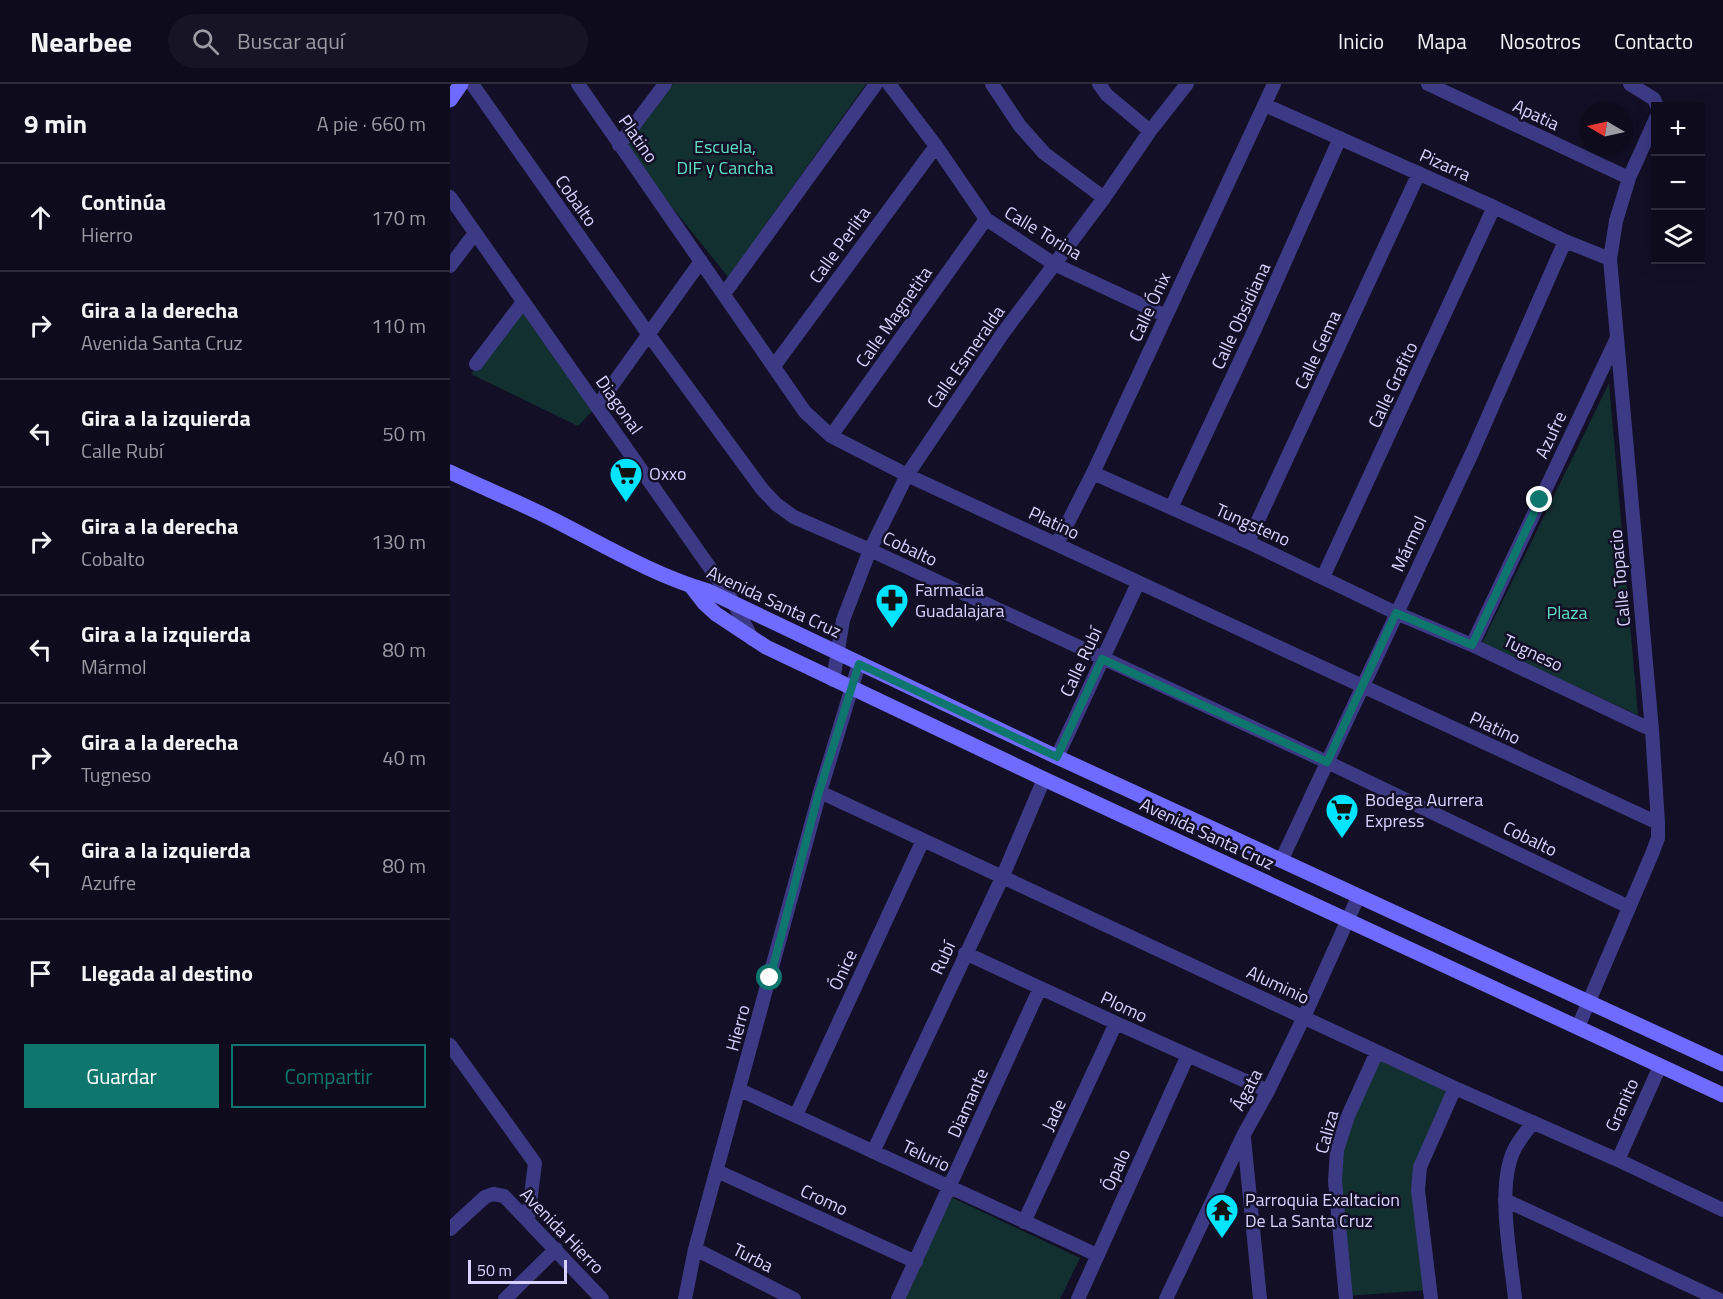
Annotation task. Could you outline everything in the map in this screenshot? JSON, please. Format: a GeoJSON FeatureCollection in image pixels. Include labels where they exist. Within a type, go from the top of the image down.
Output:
{"type":"FeatureCollection","features":[{"type":"Feature","properties":{"kind":"street"},"geometry":{"type":"LineString","coordinates":[[450,100],[461,84]]}},
{"type":"Feature","properties":{"kind":"street","name":"Cobalto"},"geometry":{"type":"LineString","coordinates":[[472,84],[746,468],[776,504],[794,517],[1327,762],[1629,907]]}},
{"type":"Feature","properties":{"kind":"street","name":"Platino"},"geometry":{"type":"LineString","coordinates":[[578,84],[805,412],[831,436],[907,475],[1658,823]]}},
{"type":"Feature","properties":{"kind":"street"},"geometry":{"type":"LineString","coordinates":[[619,145],[665,84]]}},
{"type":"Feature","properties":{"kind":"street"},"geometry":{"type":"LineString","coordinates":[[724,294],[876,84]]}},
{"type":"Feature","properties":{"kind":"street","name":"Calle Torina"},"geometry":{"type":"LineString","coordinates":[[889,84],[936,146],[986,219],[1054,264],[1166,316]]}},
{"type":"Feature","properties":{"kind":"street"},"geometry":{"type":"LineString","coordinates":[[992,84],[1020,126],[1044,153],[1104,198]]}},
{"type":"Feature","properties":{"kind":"street"},"geometry":{"type":"LineString","coordinates":[[1099,84],[1107,95],[1150,131]]}},
{"type":"Feature","properties":{"kind":"street","name":"Calle Esmeralda"},"geometry":{"type":"LineString","coordinates":[[833,680],[843,620],[870,550],[907,475],[1003,333],[1104,198],[1150,131],[1187,84]]}},
{"type":"Feature","properties":{"kind":"street","name":"Calle Ónix"},"geometry":{"type":"LineString","coordinates":[[1057,544],[1093,473],[1274,84]]}},
{"type":"Feature","properties":{"kind":"street","name":"Apatia"},"geometry":{"type":"LineString","coordinates":[[1428,84],[1629,178]]}},
{"type":"Feature","properties":{"kind":"street"},"geometry":{"type":"LineString","coordinates":[[1630,84],[1655,102]]}},
{"type":"Feature","properties":{"kind":"street","name":"Pizarra"},"geometry":{"type":"LineString","coordinates":[[1265,105],[1566,241],[1611,259]]}},
{"type":"Feature","properties":{"kind":"street","name":"Calle Topacio"},"geometry":{"type":"LineString","coordinates":[[1578,1027],[1658,838],[1652,730],[1616,338],[1611,259],[1616,221],[1629,178],[1651,129]]}},
{"type":"Feature","properties":{"kind":"street","name":"Calle Obsidiana"},"geometry":{"type":"LineString","coordinates":[[1172,508],[1256,328],[1340,138]]}},
{"type":"Feature","properties":{"kind":"street","name":"Calle Perlita"},"geometry":{"type":"LineString","coordinates":[[774,366],[936,146]]}},
{"type":"Feature","properties":{"kind":"street","name":"Calle Gema"},"geometry":{"type":"LineString","coordinates":[[1248,542],[1419,173]]}},
{"type":"Feature","properties":{"kind":"street","name":"Diagonal"},"geometry":{"type":"LineString","coordinates":[[450,197],[715,575],[735,605],[752,639]]}},
{"type":"Feature","properties":{"kind":"street","name":"Calle Grafito"},"geometry":{"type":"LineString","coordinates":[[1323,577],[1494,207]]}},
{"type":"Feature","properties":{"kind":"street","name":"Calle Magnetita"},"geometry":{"type":"LineString","coordinates":[[831,436],[986,219]]}},
{"type":"Feature","properties":{"kind":"street"},"geometry":{"type":"LineString","coordinates":[[450,266],[475,233]]}},
{"type":"Feature","properties":{"kind":"street","name":"Mármol"},"geometry":{"type":"LineString","coordinates":[[1281,861],[1472,453],[1566,241]]}},
{"type":"Feature","properties":{"kind":"street"},"geometry":{"type":"LineString","coordinates":[[598,405],[701,261]]}},
{"type":"Feature","properties":{"kind":"street"},"geometry":{"type":"LineString","coordinates":[[476,364],[523,302]]}},
{"type":"Feature","properties":{"kind":"street","name":"Azufre"},"geometry":{"type":"LineString","coordinates":[[1472,645],[1616,338]]}},
{"type":"Feature","properties":{"kind":"street","name":"Avenida Santa Cruz"},"geometry":{"type":"LineString","coordinates":[[450,472],[690,585],[706,597],[735,605],[1358,897],[1723,1064]]}},
{"type":"Feature","properties":{"kind":"street","name":"Tungsteno"},"geometry":{"type":"LineString","coordinates":[[1093,473],[1248,542],[1396,613]]}},
{"type":"Feature","properties":{"kind":"street"},"geometry":{"type":"LineString","coordinates":[[706,597],[715,575]]}},
{"type":"Feature","properties":{"kind":"street","name":"Calle Rubí"},"geometry":{"type":"LineString","coordinates":[[1057,757],[1138,583]]}},
{"type":"Feature","properties":{"kind":"street","name":"Avenida Santa Cruz"},"geometry":{"type":"LineString","coordinates":[[706,597],[716,614],[752,639],[851,689],[1723,1095]]}},
{"type":"Feature","properties":{"kind":"street","name":"Tugneso"},"geometry":{"type":"LineString","coordinates":[[1396,613],[1472,645],[1652,730]]}},
{"type":"Feature","properties":{"kind":"street","name":"Hierro"},"geometry":{"type":"LineString","coordinates":[[685,1299],[695,1249],[819,792],[859,664]]}},
{"type":"Feature","properties":{"kind":"street","name":"Rubí"},"geometry":{"type":"LineString","coordinates":[[873,1152],[1002,878],[1044,779]]}},
{"type":"Feature","properties":{"kind":"street","name":"Aluminio"},"geometry":{"type":"LineString","coordinates":[[819,792],[1377,1052],[1618,1160],[1723,1210]]}},
{"type":"Feature","properties":{"kind":"street","name":"Ónice"},"geometry":{"type":"LineString","coordinates":[[796,1115],[923,840]]}},
{"type":"Feature","properties":{"kind":"street","name":"Ágata"},"geometry":{"type":"LineString","coordinates":[[1166,1299],[1243,1136],[1304,1017],[1358,897]]}},
{"type":"Feature","properties":{"kind":"street","name":"Plomo"},"geometry":{"type":"LineString","coordinates":[[965,954],[1268,1091]]}},
{"type":"Feature","properties":{"kind":"street","name":"Diamante"},"geometry":{"type":"LineString","coordinates":[[898,1299],[1040,988]]}},
{"type":"Feature","properties":{"kind":"street","name":"Jade"},"geometry":{"type":"LineString","coordinates":[[1024,1222],[1116,1023]]}},
{"type":"Feature","properties":{"kind":"street"},"geometry":{"type":"LineString","coordinates":[[450,1046],[535,1163],[528,1220]]}},
{"type":"Feature","properties":{"kind":"street","name":"Caliza"},"geometry":{"type":"LineString","coordinates":[[1346,1299],[1335,1181],[1337,1150],[1348,1116],[1377,1052]]}},
{"type":"Feature","properties":{"kind":"street","name":"Ópalo"},"geometry":{"type":"LineString","coordinates":[[1078,1299],[1188,1055]]}},
{"type":"Feature","properties":{"kind":"street","name":"Granito"},"geometry":{"type":"LineString","coordinates":[[1618,1160],[1660,1066]]}},
{"type":"Feature","properties":{"kind":"street"},"geometry":{"type":"LineString","coordinates":[[1431,1299],[1418,1190],[1420,1167],[1455,1088]]}},
{"type":"Feature","properties":{"kind":"street","name":"Telurio"},"geometry":{"type":"LineString","coordinates":[[740,1090],[1097,1255]]}},
{"type":"Feature","properties":{"kind":"street"},"geometry":{"type":"LineString","coordinates":[[1515,1299],[1505,1200],[1507,1179],[1514,1150],[1533,1122]]}},
{"type":"Feature","properties":{"kind":"street"},"geometry":{"type":"LineString","coordinates":[[1243,1136],[1260,1299]]}},
{"type":"Feature","properties":{"kind":"street","name":"Cromo"},"geometry":{"type":"LineString","coordinates":[[717,1171],[916,1262]]}},
{"type":"Feature","properties":{"kind":"street","name":"Avenida Hierro"},"geometry":{"type":"LineString","coordinates":[[450,1229],[478,1202],[492,1194],[504,1196],[602,1299]]}},
{"type":"Feature","properties":{"kind":"street"},"geometry":{"type":"LineString","coordinates":[[1505,1200],[1718,1299]]}},
{"type":"Feature","properties":{"kind":"street"},"geometry":{"type":"LineString","coordinates":[[505,1299],[556,1249]]}},
{"type":"Feature","properties":{"kind":"street","name":"Turba"},"geometry":{"type":"LineString","coordinates":[[695,1249],[794,1299]]}},
{"type":"Feature","properties":{"kind":"green space","name":"Escuela, DIF y Cancha"},"geometry":{"type":"Polygon","coordinates":[[[673,84],[866,84],[728,277],[623,146],[673,84]]]}},
{"type":"Feature","properties":{"kind":"green space"},"geometry":{"type":"Polygon","coordinates":[[[523,302],[598,405],[578,426],[471,374],[523,302]]]}},
{"type":"Feature","properties":{"kind":"green space","name":"Plaza"},"geometry":{"type":"Polygon","coordinates":[[[1609,383],[1638,715],[1482,643],[1609,383]]]}},
{"type":"Feature","properties":{"kind":"green space"},"geometry":{"type":"Polygon","coordinates":[[[1377,1052],[1455,1088],[1420,1167],[1430,1290],[1346,1296],[1337,1150],[1377,1052]]]}},
{"type":"Feature","properties":{"kind":"green space"},"geometry":{"type":"Polygon","coordinates":[[[951,1197],[1080,1258],[1060,1299],[904,1299],[951,1197]]]}},
{"type":"Feature","properties":{"kind":"place","name":"Oxxo"},"geometry":{"type":"Point","coordinates":[626,503]}},
{"type":"Feature","properties":{"kind":"place","name":"Farmacia Guadalajara"},"geometry":{"type":"Point","coordinates":[892,629]}},
{"type":"Feature","properties":{"kind":"place","name":"Bodega Aurrera Express"},"geometry":{"type":"Point","coordinates":[1342,839]}},
{"type":"Feature","properties":{"kind":"place","name":"Parroquia Exaltacion De La Santa Cruz"},"geometry":{"type":"Point","coordinates":[1222,1239]}},
{"type":"Feature","properties":{"kind":"route"},"geometry":{"type":"LineString","coordinates":[[770,978],[819,792],[859,664],[1057,757],[1102,659],[1327,762],[1396,613],[1472,645],[1540,500]]}}]}
